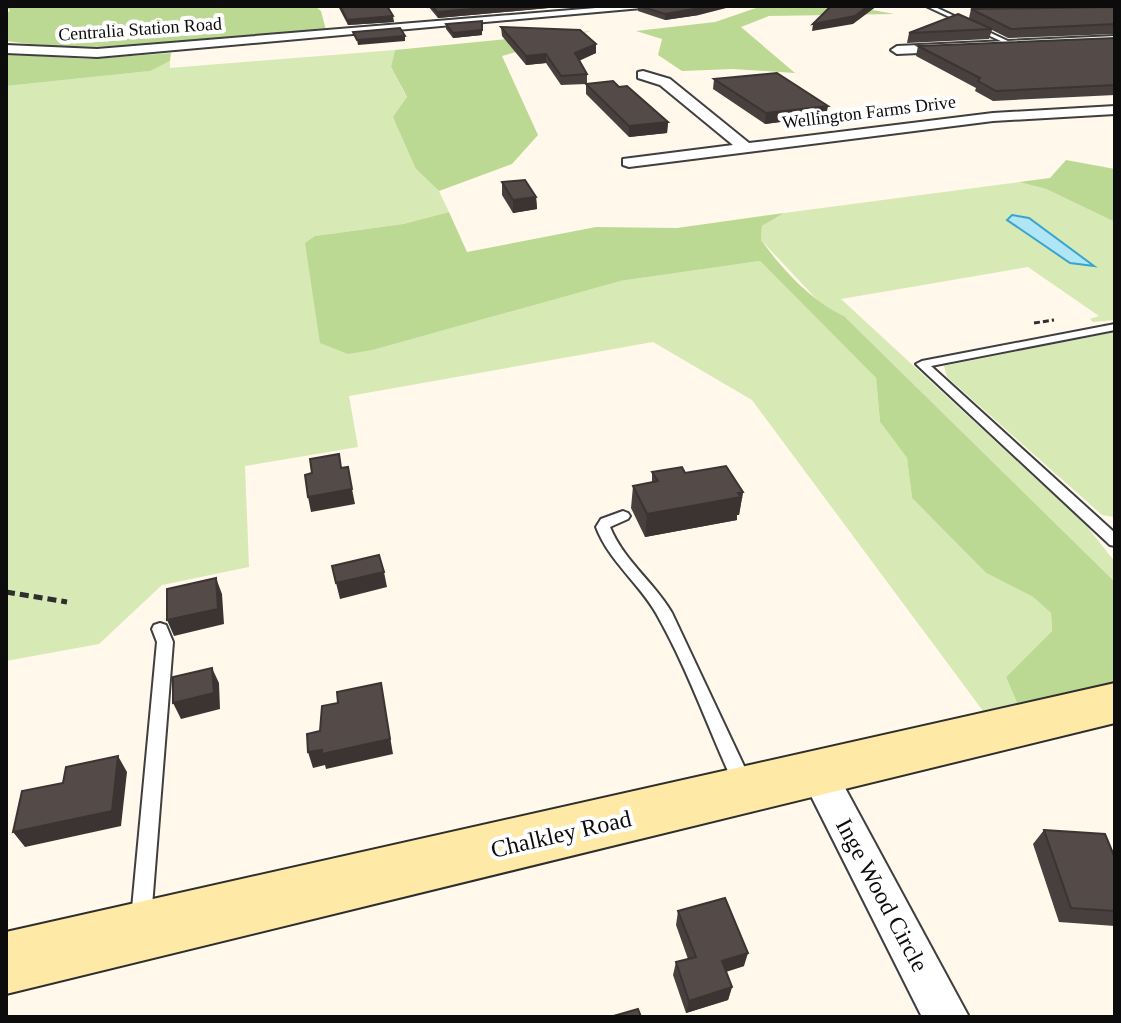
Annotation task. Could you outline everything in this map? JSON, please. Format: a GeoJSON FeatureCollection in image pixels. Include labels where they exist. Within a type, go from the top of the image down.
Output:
{"type":"FeatureCollection","features":[{"type":"Feature","properties":{"kind":"street","name":"Centralia Station Road"},"geometry":{"type":"LineString","coordinates":[[6,49],[97,53],[418,21],[659,6]]}},
{"type":"Feature","properties":{"kind":"street"},"geometry":{"type":"LineString","coordinates":[[897,50],[1007,42],[1115,40]]}},
{"type":"Feature","properties":{"kind":"street"},"geometry":{"type":"LineString","coordinates":[[643,75],[665,82],[745,147]]}},
{"type":"Feature","properties":{"kind":"street","name":"Wellington Farms Drive"},"geometry":{"type":"LineString","coordinates":[[629,162],[1005,115],[1115,110]]}},
{"type":"Feature","properties":{"kind":"street","name":"Chalkley Road"},"geometry":{"type":"LineString","coordinates":[[6,963],[1115,703]]}},
{"type":"Feature","properties":{"kind":"street","name":"Inge Wood Circle"},"geometry":{"type":"LineString","coordinates":[[818,774],[946,1017]]}},
{"type":"Feature","properties":{"kind":"lane"},"geometry":{"type":"LineString","coordinates":[[929,6],[1007,42]]}},
{"type":"Feature","properties":{"kind":"lane"},"geometry":{"type":"LineString","coordinates":[[1115,327],[922,364],[1115,541]]}},
{"type":"Feature","properties":{"kind":"lane"},"geometry":{"type":"LineString","coordinates":[[623,516],[606,522],[603,527],[606,538],[619,559],[663,611],[747,790]]}},
{"type":"Feature","properties":{"kind":"lane"},"geometry":{"type":"LineString","coordinates":[[140,932],[165,642],[160,629]]}},
{"type":"Feature","properties":{"kind":"path"},"geometry":{"type":"LineString","coordinates":[[1034,323],[1054,320]]}},
{"type":"Feature","properties":{"kind":"path"},"geometry":{"type":"LineString","coordinates":[[6,592],[67,602]]}},
{"type":"Feature","properties":{"kind":"green space"},"geometry":{"type":"Polygon","coordinates":[[[6,6],[315,6],[321,11],[326,30],[166,44],[46,45],[6,41],[6,13],[10,11],[6,6]]]}},
{"type":"Feature","properties":{"kind":"green space"},"geometry":{"type":"Polygon","coordinates":[[[756,8],[867,9],[894,14],[769,16],[741,27],[795,73],[733,69],[682,71],[658,55],[662,39],[636,31],[715,22],[756,8]]]}},
{"type":"Feature","properties":{"kind":"green space"},"geometry":{"type":"Polygon","coordinates":[[[591,31],[502,56],[538,135],[512,164],[439,191],[416,169],[393,117],[407,97],[391,67],[395,50],[591,31]]]}},
{"type":"Feature","properties":{"kind":"green space"},"geometry":{"type":"Polygon","coordinates":[[[395,50],[391,67],[407,98],[416,169],[439,191],[449,212],[403,224],[315,236],[620,281],[760,261],[876,378],[880,422],[907,458],[912,498],[986,573],[1033,597],[1051,613],[1052,631],[1006,677],[1020,710],[989,719],[752,400],[653,342],[349,396],[358,447],[245,466],[249,567],[162,585],[99,644],[6,661],[6,86],[149,71],[170,61],[170,68],[395,50]]]}},
{"type":"Feature","properties":{"kind":"green space"},"geometry":{"type":"Polygon","coordinates":[[[171,53],[170,61],[150,71],[6,86],[6,54],[88,59],[171,53]]]}},
{"type":"Feature","properties":{"kind":"green space"},"geometry":{"type":"Polygon","coordinates":[[[1066,160],[1115,169],[1115,222],[1046,189],[1019,182],[1050,178],[1066,160]]]}},
{"type":"Feature","properties":{"kind":"green space"},"geometry":{"type":"Polygon","coordinates":[[[1019,182],[1046,189],[1115,222],[1115,320],[1093,322],[1090,319],[1099,316],[1028,267],[841,299],[1085,524],[1115,562],[1115,582],[844,316],[824,307],[761,240],[762,226],[784,213],[1019,182]]]}},
{"type":"Feature","properties":{"kind":"green space"},"geometry":{"type":"Polygon","coordinates":[[[449,212],[467,252],[596,227],[677,228],[784,213],[762,226],[761,240],[788,273],[820,302],[844,316],[1115,582],[1115,686],[1020,710],[1006,677],[1052,631],[1051,613],[1033,597],[986,573],[912,498],[907,458],[880,422],[876,378],[760,261],[620,281],[372,350],[348,354],[320,343],[305,243],[315,236],[403,224],[449,212]]]}},
{"type":"Feature","properties":{"kind":"green space"},"geometry":{"type":"Polygon","coordinates":[[[1115,332],[1115,517],[1102,515],[947,377],[944,366],[1115,332]]]}},
{"type":"Feature","properties":{"kind":"water"},"geometry":{"type":"Polygon","coordinates":[[[1012,215],[1029,218],[1094,266],[1070,263],[1007,220],[1012,215]]]}},
{"type":"Feature","properties":{"kind":"building"},"geometry":{"type":"Polygon","coordinates":[[[340,6],[387,6],[393,16],[347,20],[340,6]]]}},
{"type":"Feature","properties":{"kind":"building"},"geometry":{"type":"Polygon","coordinates":[[[432,6],[508,6],[437,12],[432,6]]]}},
{"type":"Feature","properties":{"kind":"building"},"geometry":{"type":"Polygon","coordinates":[[[639,6],[712,6],[665,14],[639,6]]]}},
{"type":"Feature","properties":{"kind":"building"},"geometry":{"type":"Polygon","coordinates":[[[831,6],[868,6],[855,16],[813,24],[831,6]]]}},
{"type":"Feature","properties":{"kind":"building"},"geometry":{"type":"Polygon","coordinates":[[[1115,7],[1115,24],[1011,29],[971,9],[1115,7]]]}},
{"type":"Feature","properties":{"kind":"building"},"geometry":{"type":"Polygon","coordinates":[[[958,14],[992,29],[909,33],[958,14]]]}},
{"type":"Feature","properties":{"kind":"building"},"geometry":{"type":"Polygon","coordinates":[[[482,21],[482,30],[453,33],[446,24],[482,21]]]}},
{"type":"Feature","properties":{"kind":"building"},"geometry":{"type":"Polygon","coordinates":[[[501,27],[580,30],[596,44],[575,53],[587,74],[561,76],[546,54],[526,56],[501,27]]]}},
{"type":"Feature","properties":{"kind":"building"},"geometry":{"type":"Polygon","coordinates":[[[400,28],[405,36],[357,40],[353,32],[400,28]]]}},
{"type":"Feature","properties":{"kind":"building"},"geometry":{"type":"Polygon","coordinates":[[[1115,38],[1115,85],[996,91],[978,81],[980,78],[918,46],[1115,38]]]}},
{"type":"Feature","properties":{"kind":"building"},"geometry":{"type":"Polygon","coordinates":[[[777,73],[828,106],[766,113],[714,79],[777,73]]]}},
{"type":"Feature","properties":{"kind":"building"},"geometry":{"type":"Polygon","coordinates":[[[613,81],[619,87],[627,86],[668,122],[629,126],[586,84],[613,81]]]}},
{"type":"Feature","properties":{"kind":"building"},"geometry":{"type":"Polygon","coordinates":[[[525,180],[536,197],[513,200],[502,182],[525,180]]]}},
{"type":"Feature","properties":{"kind":"building"},"geometry":{"type":"Polygon","coordinates":[[[339,454],[341,468],[348,467],[352,489],[308,497],[305,475],[312,473],[310,459],[339,454]]]}},
{"type":"Feature","properties":{"kind":"building"},"geometry":{"type":"Polygon","coordinates":[[[726,466],[743,492],[738,493],[741,497],[647,514],[633,486],[658,481],[652,472],[682,467],[685,473],[726,466]]]}},
{"type":"Feature","properties":{"kind":"building"},"geometry":{"type":"Polygon","coordinates":[[[379,555],[384,572],[336,583],[332,566],[379,555]]]}},
{"type":"Feature","properties":{"kind":"building"},"geometry":{"type":"Polygon","coordinates":[[[216,578],[218,609],[167,620],[167,589],[216,578]]]}},
{"type":"Feature","properties":{"kind":"building"},"geometry":{"type":"Polygon","coordinates":[[[212,668],[214,693],[173,703],[173,677],[212,668]]]}},
{"type":"Feature","properties":{"kind":"building"},"geometry":{"type":"Polygon","coordinates":[[[381,683],[390,739],[322,754],[322,750],[308,752],[307,734],[320,731],[322,706],[338,703],[337,692],[381,683]]]}},
{"type":"Feature","properties":{"kind":"building"},"geometry":{"type":"Polygon","coordinates":[[[118,756],[112,811],[13,832],[22,791],[63,783],[66,767],[118,756]]]}},
{"type":"Feature","properties":{"kind":"building"},"geometry":{"type":"Polygon","coordinates":[[[1044,830],[1105,834],[1115,858],[1115,911],[1071,908],[1044,830]]]}},
{"type":"Feature","properties":{"kind":"building"},"geometry":{"type":"Polygon","coordinates":[[[725,898],[748,953],[722,961],[732,987],[689,1001],[676,962],[696,957],[678,911],[725,898]]]}},
{"type":"Feature","properties":{"kind":"building"},"geometry":{"type":"Polygon","coordinates":[[[638,1009],[641,1017],[610,1017],[638,1009]]]}}]}
